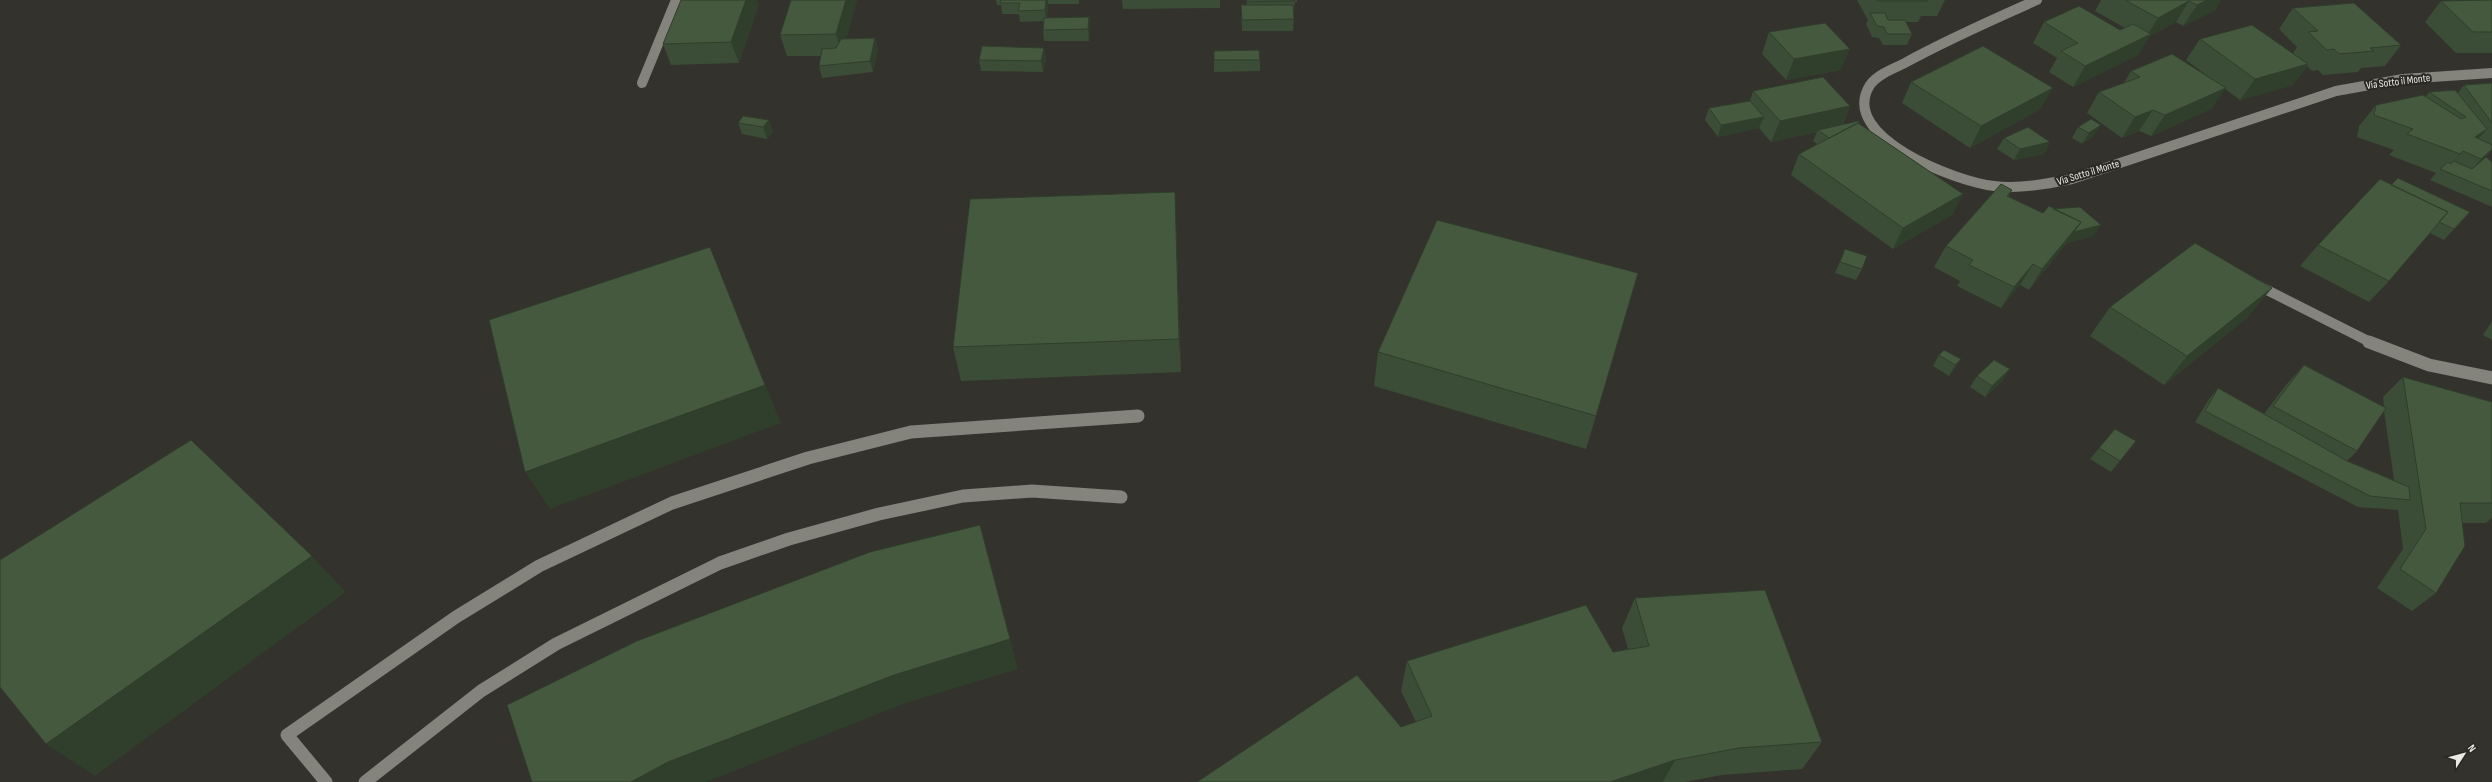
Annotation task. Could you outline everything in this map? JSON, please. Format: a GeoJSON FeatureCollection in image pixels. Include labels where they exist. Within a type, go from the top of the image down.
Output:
{"type":"FeatureCollection","features":[{"type":"Feature","properties":{"kind":"street"},"geometry":{"type":"LineString","coordinates":[[642,83],[676,0]]}},
{"type":"Feature","properties":{"kind":"street","name":"Via Sotto il Monte"},"geometry":{"type":"LineString","coordinates":[[2038,0],[1923,51],[1880,77],[1870,86],[1863,102],[1868,119],[1879,132],[1900,151],[1948,174],[1970,182],[1994,186],[2033,185],[2072,179],[2336,91],[2403,79],[2492,73]]}},
{"type":"Feature","properties":{"kind":"street"},"geometry":{"type":"LineString","coordinates":[[2245,278],[2392,353],[2442,370],[2492,378]]}},
{"type":"Feature","properties":{"kind":"street"},"geometry":{"type":"LineString","coordinates":[[326,782],[287,735],[456,617],[539,566],[624,524],[672,503],[808,458],[911,432],[1138,416]]}},
{"type":"Feature","properties":{"kind":"street"},"geometry":{"type":"LineString","coordinates":[[365,782],[481,691],[556,644],[720,563],[788,539],[880,514],[962,496],[1032,491],[1122,497]]}},
{"type":"Feature","properties":{"kind":"building"},"geometry":{"type":"Polygon","coordinates":[[[681,0],[746,0],[731,42],[663,44],[681,0]]]}},
{"type":"Feature","properties":{"kind":"building"},"geometry":{"type":"Polygon","coordinates":[[[791,0],[846,0],[836,34],[780,35],[791,0]]]}},
{"type":"Feature","properties":{"kind":"building"},"geometry":{"type":"Polygon","coordinates":[[[1001,0],[1046,0],[1045,10],[1018,11],[1020,3],[1000,3],[1001,0]]]}},
{"type":"Feature","properties":{"kind":"building"},"geometry":{"type":"Polygon","coordinates":[[[1247,0],[1294,0],[1295,1],[1247,2],[1247,0]]]}},
{"type":"Feature","properties":{"kind":"building"},"geometry":{"type":"Polygon","coordinates":[[[1927,0],[1928,1],[1877,1],[1927,0]]]}},
{"type":"Feature","properties":{"kind":"building"},"geometry":{"type":"Polygon","coordinates":[[[2125,0],[2207,0],[2197,5],[2189,1],[2158,18],[2125,0]]]}},
{"type":"Feature","properties":{"kind":"building"},"geometry":{"type":"Polygon","coordinates":[[[2492,0],[2492,32],[2473,32],[2441,1],[2492,0]]]}},
{"type":"Feature","properties":{"kind":"building"},"geometry":{"type":"Polygon","coordinates":[[[2354,3],[2401,45],[2370,48],[2374,51],[2339,54],[2334,49],[2327,50],[2308,32],[2318,31],[2293,8],[2354,3]]]}},
{"type":"Feature","properties":{"kind":"building"},"geometry":{"type":"Polygon","coordinates":[[[1241,5],[1293,5],[1294,19],[1242,20],[1241,5]]]}},
{"type":"Feature","properties":{"kind":"building"},"geometry":{"type":"Polygon","coordinates":[[[2079,6],[2120,30],[2133,24],[2151,34],[2085,66],[2061,51],[2078,43],[2044,22],[2079,6]]]}},
{"type":"Feature","properties":{"kind":"building"},"geometry":{"type":"Polygon","coordinates":[[[1870,13],[1885,13],[1888,20],[1905,20],[1912,34],[1887,34],[1884,27],[1877,26],[1870,13]]]}},
{"type":"Feature","properties":{"kind":"building"},"geometry":{"type":"Polygon","coordinates":[[[1089,17],[1088,29],[1043,30],[1044,18],[1089,17]]]}},
{"type":"Feature","properties":{"kind":"building"},"geometry":{"type":"Polygon","coordinates":[[[1825,23],[1850,49],[1794,59],[1769,32],[1825,23]]]}},
{"type":"Feature","properties":{"kind":"building"},"geometry":{"type":"Polygon","coordinates":[[[2252,25],[2308,64],[2255,79],[2200,39],[2252,25]]]}},
{"type":"Feature","properties":{"kind":"building"},"geometry":{"type":"Polygon","coordinates":[[[875,38],[870,61],[819,66],[822,49],[836,48],[841,39],[875,38]]]}},
{"type":"Feature","properties":{"kind":"building"},"geometry":{"type":"Polygon","coordinates":[[[982,46],[1044,48],[1041,61],[979,60],[982,46]]]}},
{"type":"Feature","properties":{"kind":"building"},"geometry":{"type":"Polygon","coordinates":[[[1983,46],[2053,88],[1981,126],[1911,82],[1983,46]]]}},
{"type":"Feature","properties":{"kind":"building"},"geometry":{"type":"Polygon","coordinates":[[[1259,50],[1260,60],[1214,60],[1214,51],[1259,50]]]}},
{"type":"Feature","properties":{"kind":"building"},"geometry":{"type":"Polygon","coordinates":[[[2172,54],[2226,88],[2165,115],[2153,110],[2135,117],[2099,92],[2140,77],[2131,71],[2172,54]]]}},
{"type":"Feature","properties":{"kind":"building"},"geometry":{"type":"Polygon","coordinates":[[[1823,77],[1850,106],[1780,121],[1753,91],[1823,77]]]}},
{"type":"Feature","properties":{"kind":"building"},"geometry":{"type":"Polygon","coordinates":[[[2492,83],[2492,123],[2464,85],[2492,83]]]}},
{"type":"Feature","properties":{"kind":"building"},"geometry":{"type":"Polygon","coordinates":[[[2455,90],[2487,129],[2475,137],[2492,145],[2492,149],[2481,159],[2463,151],[2460,154],[2407,134],[2413,129],[2374,115],[2376,105],[2423,95],[2461,119],[2466,117],[2429,92],[2455,90]]]}},
{"type":"Feature","properties":{"kind":"building"},"geometry":{"type":"Polygon","coordinates":[[[1750,101],[1764,117],[1721,125],[1709,108],[1750,101]]]}},
{"type":"Feature","properties":{"kind":"building"},"geometry":{"type":"Polygon","coordinates":[[[743,116],[769,120],[763,127],[738,123],[743,116]]]}},
{"type":"Feature","properties":{"kind":"building"},"geometry":{"type":"Polygon","coordinates":[[[2091,119],[2101,125],[2089,133],[2078,127],[2091,119]]]}},
{"type":"Feature","properties":{"kind":"building"},"geometry":{"type":"Polygon","coordinates":[[[1858,121],[1861,125],[1858,123],[1829,138],[1818,130],[1858,121]]]}},
{"type":"Feature","properties":{"kind":"building"},"geometry":{"type":"Polygon","coordinates":[[[1858,123],[1963,194],[1903,228],[1799,154],[1858,123]]]}},
{"type":"Feature","properties":{"kind":"building"},"geometry":{"type":"Polygon","coordinates":[[[2028,127],[2050,142],[2020,149],[2004,138],[2028,127]]]}},
{"type":"Feature","properties":{"kind":"building"},"geometry":{"type":"Polygon","coordinates":[[[2486,157],[2492,162],[2492,191],[2440,169],[2448,162],[2451,164],[2454,161],[2472,169],[2486,157]]]}},
{"type":"Feature","properties":{"kind":"building"},"geometry":{"type":"Polygon","coordinates":[[[2398,178],[2470,212],[2454,229],[2439,222],[2448,212],[2391,185],[2398,178]]]}},
{"type":"Feature","properties":{"kind":"building"},"geometry":{"type":"Polygon","coordinates":[[[2380,179],[2448,212],[2389,281],[2318,245],[2380,179]]]}},
{"type":"Feature","properties":{"kind":"building"},"geometry":{"type":"Polygon","coordinates":[[[2001,184],[2012,190],[2007,196],[2043,213],[2049,206],[2081,222],[2042,269],[2033,264],[2014,287],[1969,265],[1973,260],[1946,246],[2001,184]]]}},
{"type":"Feature","properties":{"kind":"building"},"geometry":{"type":"Polygon","coordinates":[[[1175,192],[1179,339],[953,347],[970,199],[1175,192]]]}},
{"type":"Feature","properties":{"kind":"building"},"geometry":{"type":"Polygon","coordinates":[[[2080,207],[2101,225],[2074,232],[2081,222],[2053,209],[2080,207]]]}},
{"type":"Feature","properties":{"kind":"building"},"geometry":{"type":"Polygon","coordinates":[[[1437,220],[1638,273],[1596,416],[1378,352],[1437,220]]]}},
{"type":"Feature","properties":{"kind":"building"},"geometry":{"type":"Polygon","coordinates":[[[2195,243],[2272,288],[2187,356],[2110,307],[2195,243]]]}},
{"type":"Feature","properties":{"kind":"building"},"geometry":{"type":"Polygon","coordinates":[[[710,247],[765,385],[525,472],[489,320],[710,247]]]}},
{"type":"Feature","properties":{"kind":"building"},"geometry":{"type":"Polygon","coordinates":[[[1845,249],[1867,256],[1862,269],[1840,262],[1845,249]]]}},
{"type":"Feature","properties":{"kind":"building"},"geometry":{"type":"Polygon","coordinates":[[[1944,350],[1961,359],[1955,365],[1939,355],[1944,350]]]}},
{"type":"Feature","properties":{"kind":"building"},"geometry":{"type":"Polygon","coordinates":[[[1994,360],[2010,369],[1992,386],[1977,376],[1994,360]]]}},
{"type":"Feature","properties":{"kind":"building"},"geometry":{"type":"Polygon","coordinates":[[[2304,365],[2386,408],[2357,451],[2273,406],[2304,365]]]}},
{"type":"Feature","properties":{"kind":"building"},"geometry":{"type":"Polygon","coordinates":[[[2403,377],[2492,402],[2492,503],[2460,503],[2465,546],[2436,593],[2400,569],[2426,529],[2403,377]]]}},
{"type":"Feature","properties":{"kind":"building"},"geometry":{"type":"Polygon","coordinates":[[[2218,388],[2347,461],[2409,487],[2410,500],[2370,496],[2205,411],[2218,388]]]}},
{"type":"Feature","properties":{"kind":"building"},"geometry":{"type":"Polygon","coordinates":[[[2115,429],[2136,441],[2120,461],[2099,448],[2115,429]]]}},
{"type":"Feature","properties":{"kind":"building"},"geometry":{"type":"Polygon","coordinates":[[[191,440],[312,556],[46,744],[0,687],[0,560],[191,440]]]}},
{"type":"Feature","properties":{"kind":"building"},"geometry":{"type":"Polygon","coordinates":[[[980,525],[1010,639],[894,675],[668,762],[631,782],[532,782],[507,705],[637,641],[870,552],[980,525]]]}},
{"type":"Feature","properties":{"kind":"building"},"geometry":{"type":"Polygon","coordinates":[[[1765,590],[1822,742],[1739,748],[1675,760],[1610,782],[1197,782],[1357,675],[1401,727],[1432,716],[1407,661],[1586,605],[1613,652],[1649,646],[1635,598],[1765,590]]]}}]}
